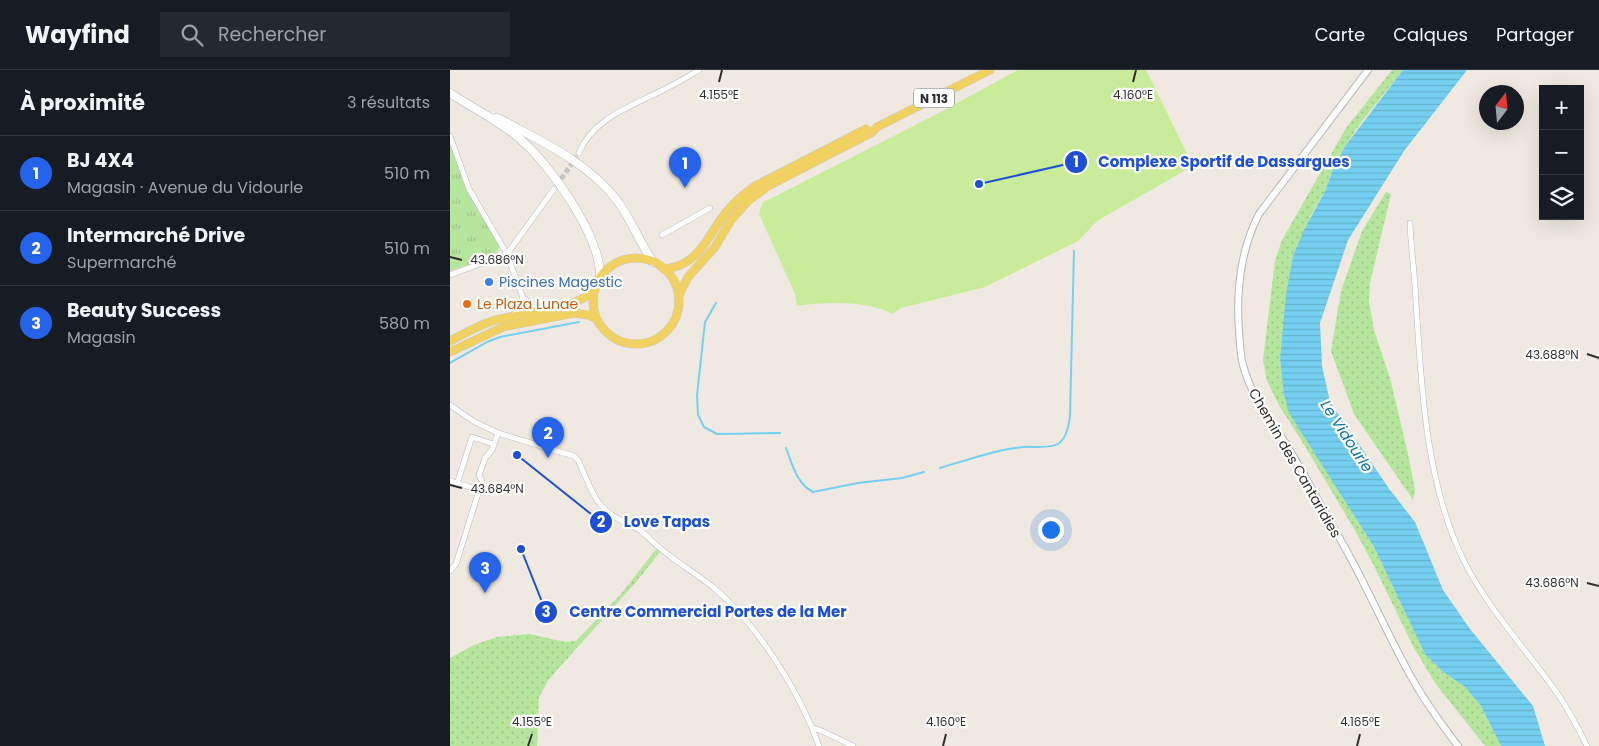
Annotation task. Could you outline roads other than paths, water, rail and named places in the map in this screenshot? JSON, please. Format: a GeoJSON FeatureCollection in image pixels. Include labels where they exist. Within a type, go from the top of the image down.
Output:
{"type":"FeatureCollection","features":[{"type":"Feature","properties":{"kind":"main road","name":"N 113"},"geometry":{"type":"LineString","coordinates":[[664,269],[683,265],[690,260],[704,245],[727,211],[755,186],[869,128],[877,126],[990,70]]}},
{"type":"Feature","properties":{"kind":"main road"},"geometry":{"type":"LineString","coordinates":[[450,94],[493,118],[522,140],[532,151],[567,195],[583,223],[599,261],[600,278]]}},
{"type":"Feature","properties":{"kind":"main road"},"geometry":{"type":"LineString","coordinates":[[493,118],[500,119],[568,156],[598,178],[624,210],[653,262]]}},
{"type":"Feature","properties":{"kind":"main road","name":"N 113"},"geometry":{"type":"LineString","coordinates":[[679,294],[688,277],[715,247],[731,220],[748,200],[768,186],[871,133],[877,126]]}},
{"type":"Feature","properties":{"kind":"main road"},"geometry":{"type":"LineString","coordinates":[[450,341],[491,322],[568,306],[581,301],[590,295],[600,278],[610,267],[623,260],[638,258],[653,262],[664,269],[675,283],[679,294],[679,304],[674,322],[669,330],[653,341],[634,345],[616,340],[608,334],[597,319],[593,308],[594,289]]}},
{"type":"Feature","properties":{"kind":"main road"},"geometry":{"type":"LineString","coordinates":[[450,352],[503,327],[574,313],[588,315],[597,319]]}},
{"type":"Feature","properties":{"kind":"street"},"geometry":{"type":"LineString","coordinates":[[579,152],[584,140],[610,116],[664,90],[699,70]]}},
{"type":"Feature","properties":{"kind":"street","name":"Chemin des Cantaridies"},"geometry":{"type":"LineString","coordinates":[[1368,70],[1259,214],[1250,232],[1238,289],[1242,363],[1251,390],[1288,448],[1347,552],[1413,681],[1458,746]]}},
{"type":"Feature","properties":{"kind":"street"},"geometry":{"type":"LineString","coordinates":[[450,136],[470,189],[507,254],[523,298],[542,310]]}},
{"type":"Feature","properties":{"kind":"street"},"geometry":{"type":"LineString","coordinates":[[450,275],[507,254],[554,190]]}},
{"type":"Feature","properties":{"kind":"street"},"geometry":{"type":"LineString","coordinates":[[662,235],[710,208]]}},
{"type":"Feature","properties":{"kind":"street"},"geometry":{"type":"LineString","coordinates":[[1410,223],[1424,403],[1434,466],[1445,515],[1453,539],[1488,601],[1558,695],[1587,746]]}},
{"type":"Feature","properties":{"kind":"street"},"geometry":{"type":"LineString","coordinates":[[513,316],[523,298]]}},
{"type":"Feature","properties":{"kind":"street"},"geometry":{"type":"LineString","coordinates":[[450,405],[473,421],[498,434],[574,456],[578,460],[596,498],[607,512],[646,535],[664,552],[713,587],[735,608],[759,637],[788,681],[813,728],[819,746]]}},
{"type":"Feature","properties":{"kind":"street"},"geometry":{"type":"LineString","coordinates":[[450,571],[456,564],[482,481],[479,475],[482,465],[492,450],[498,434]]}},
{"type":"Feature","properties":{"kind":"street"},"geometry":{"type":"LineString","coordinates":[[457,484],[472,437],[493,444]]}},
{"type":"Feature","properties":{"kind":"street"},"geometry":{"type":"LineString","coordinates":[[450,481],[479,490]]}},
{"type":"Feature","properties":{"kind":"street"},"geometry":{"type":"LineString","coordinates":[[813,728],[853,746]]}},
{"type":"Feature","properties":{"kind":"water","name":"Le Vidourle"},"geometry":{"type":"Polygon","coordinates":[[[1403,70],[1467,70],[1404,151],[1348,240],[1320,323],[1322,366],[1330,402],[1390,490],[1415,522],[1443,590],[1470,629],[1533,706],[1545,746],[1501,746],[1481,706],[1465,687],[1442,671],[1425,654],[1374,547],[1289,413],[1284,395],[1280,359],[1286,295],[1293,256],[1346,145],[1403,70]]]}},
{"type":"Feature","properties":{"kind":"waterway"},"geometry":{"type":"LineString","coordinates":[[940,468],[1002,450],[1054,446],[1064,438],[1070,416],[1074,251]]}},
{"type":"Feature","properties":{"kind":"waterway"},"geometry":{"type":"LineString","coordinates":[[716,303],[705,322],[697,395],[698,415],[704,427],[717,434],[780,433]]}},
{"type":"Feature","properties":{"kind":"waterway"},"geometry":{"type":"LineString","coordinates":[[450,363],[487,342],[500,337],[579,322]]}},
{"type":"Feature","properties":{"kind":"waterway"},"geometry":{"type":"LineString","coordinates":[[786,448],[799,479],[813,492],[858,483],[902,478],[924,472]]}},
{"type":"Feature","properties":{"kind":"tunnel"},"geometry":{"type":"LineString","coordinates":[[557,185],[579,153]]}},
{"type":"Feature","properties":{"kind":"place","name":"Complexe Sportif de Dassargues"},"geometry":{"type":"Point","coordinates":[979,184]}},
{"type":"Feature","properties":{"kind":"place","name":"BJ 4X4"},"geometry":{"type":"Point","coordinates":[685,188]}},
{"type":"Feature","properties":{"kind":"place","name":"Piscines Magestic"},"geometry":{"type":"Point","coordinates":[489,282]}},
{"type":"Feature","properties":{"kind":"place","name":"Le Plaza Lunae"},"geometry":{"type":"Point","coordinates":[467,304]}},
{"type":"Feature","properties":{"kind":"place","name":"Love Tapas"},"geometry":{"type":"Point","coordinates":[517,455]}},
{"type":"Feature","properties":{"kind":"place","name":"Intermarché Drive"},"geometry":{"type":"Point","coordinates":[548,458]}},
{"type":"Feature","properties":{"kind":"place","name":"Centre Commercial Portes de la Mer"},"geometry":{"type":"Point","coordinates":[521,549]}},
{"type":"Feature","properties":{"kind":"place","name":"Beauty Success"},"geometry":{"type":"Point","coordinates":[485,593]}}]}
